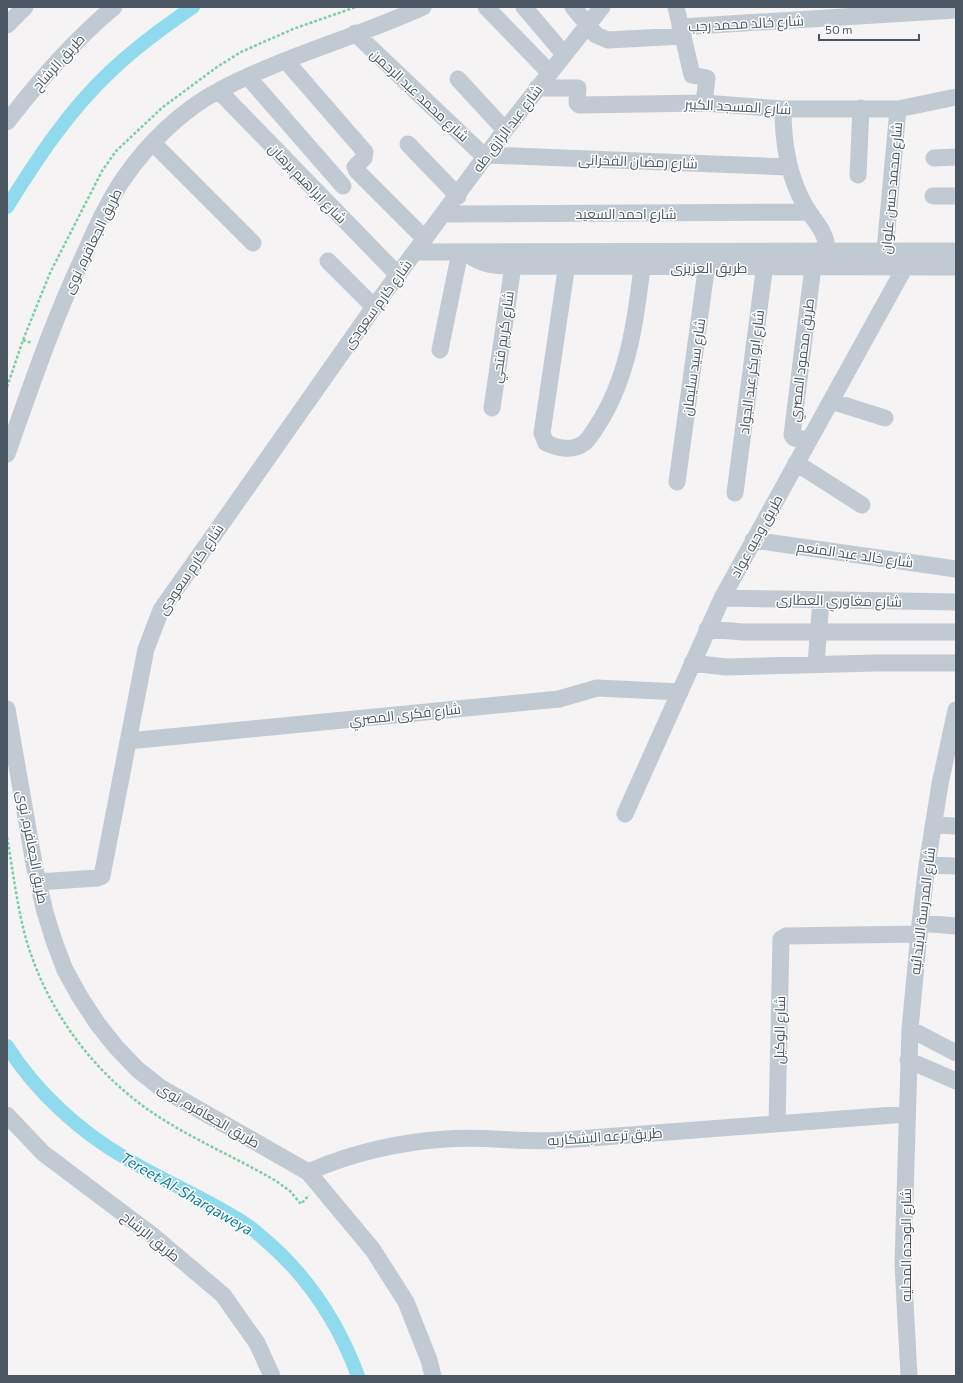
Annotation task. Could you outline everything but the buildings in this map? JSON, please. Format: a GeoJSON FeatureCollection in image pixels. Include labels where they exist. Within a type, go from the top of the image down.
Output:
{"type":"FeatureCollection","features":[{"type":"Feature","properties":{"kind":"street"},"geometry":{"type":"LineString","coordinates":[[7,25],[25,7]]}},
{"type":"Feature","properties":{"kind":"street","name":"طريق الرشاح"},"geometry":{"type":"LineString","coordinates":[[7,122],[55,62],[88,29],[114,7]]}},
{"type":"Feature","properties":{"kind":"street","name":"طريق الجعافره, نوى"},"geometry":{"type":"LineString","coordinates":[[7,454],[44,349],[70,283],[98,224],[125,178],[153,143],[185,114],[219,91],[286,61],[423,7]]}},
{"type":"Feature","properties":{"kind":"street"},"geometry":{"type":"LineString","coordinates":[[486,7],[549,72]]}},
{"type":"Feature","properties":{"kind":"street"},"geometry":{"type":"LineString","coordinates":[[524,7],[564,54]]}},
{"type":"Feature","properties":{"kind":"street","name":"شارع خالد محمد رجب"},"geometry":{"type":"LineString","coordinates":[[573,7],[596,34],[608,40],[879,11],[956,11]]}},
{"type":"Feature","properties":{"kind":"street","name":"شارع عبد الرازق طه"},"geometry":{"type":"LineString","coordinates":[[420,246],[549,72],[602,7]]}},
{"type":"Feature","properties":{"kind":"street"},"geometry":{"type":"LineString","coordinates":[[676,7],[692,75],[707,78],[704,103]]}},
{"type":"Feature","properties":{"kind":"street"},"geometry":{"type":"LineString","coordinates":[[955,7],[956,11]]}},
{"type":"Feature","properties":{"kind":"street","name":"شارع محمد عبد الرحمن"},"geometry":{"type":"LineString","coordinates":[[355,33],[486,156]]}},
{"type":"Feature","properties":{"kind":"street"},"geometry":{"type":"LineString","coordinates":[[286,61],[365,152],[364,158],[355,167],[356,171],[420,246]]}},
{"type":"Feature","properties":{"kind":"street"},"geometry":{"type":"LineString","coordinates":[[248,77],[343,186]]}},
{"type":"Feature","properties":{"kind":"street"},"geometry":{"type":"LineString","coordinates":[[458,78],[505,130]]}},
{"type":"Feature","properties":{"kind":"street","name":"شارع المسجد الكبير"},"geometry":{"type":"LineString","coordinates":[[537,88],[579,88],[577,103],[579,104],[704,103],[783,109],[898,109],[956,97]]}},
{"type":"Feature","properties":{"kind":"street","name":"شارع ابراهيم برهان"},"geometry":{"type":"LineString","coordinates":[[219,91],[398,275]]}},
{"type":"Feature","properties":{"kind":"street"},"geometry":{"type":"LineString","coordinates":[[858,175],[861,108]]}},
{"type":"Feature","properties":{"kind":"street"},"geometry":{"type":"LineString","coordinates":[[783,109],[784,134],[789,167],[798,193],[826,236],[823,262]]}},
{"type":"Feature","properties":{"kind":"street","name":"شارع محمد حسن علوان"},"geometry":{"type":"LineString","coordinates":[[885,259],[898,109]]}},
{"type":"Feature","properties":{"kind":"street"},"geometry":{"type":"LineString","coordinates":[[153,143],[253,243]]}},
{"type":"Feature","properties":{"kind":"street"},"geometry":{"type":"LineString","coordinates":[[408,144],[458,196]]}},
{"type":"Feature","properties":{"kind":"street","name":"شارع رمضان الفخرانى"},"geometry":{"type":"LineString","coordinates":[[486,156],[789,167]]}},
{"type":"Feature","properties":{"kind":"street"},"geometry":{"type":"LineString","coordinates":[[934,158],[956,157]]}},
{"type":"Feature","properties":{"kind":"street"},"geometry":{"type":"LineString","coordinates":[[934,196],[956,196]]}},
{"type":"Feature","properties":{"kind":"street","name":"شارع احمد السعيد"},"geometry":{"type":"LineString","coordinates":[[444,214],[809,212]]}},
{"type":"Feature","properties":{"kind":"street","name":"شارع كارم سعودى"},"geometry":{"type":"LineString","coordinates":[[38,882],[98,878],[102,876],[146,649],[160,610],[374,307],[420,246]]}},
{"type":"Feature","properties":{"kind":"street","name":"طريق العزيزى"},"geometry":{"type":"LineString","coordinates":[[420,246],[463,252],[567,260],[765,259],[823,262],[885,259],[956,251]]}},
{"type":"Feature","properties":{"kind":"street"},"geometry":{"type":"LineString","coordinates":[[440,350],[463,252]]}},
{"type":"Feature","properties":{"kind":"street","name":"طريق العزيزى"},"geometry":{"type":"LineString","coordinates":[[463,252],[484,263],[512,266],[567,260]]}},
{"type":"Feature","properties":{"kind":"street","name":"شارع ابو بكر عبد الجواد"},"geometry":{"type":"LineString","coordinates":[[735,492],[765,259]]}},
{"type":"Feature","properties":{"kind":"street","name":"طريق العزيزى"},"geometry":{"type":"LineString","coordinates":[[885,259],[905,267],[956,267]]}},
{"type":"Feature","properties":{"kind":"street"},"geometry":{"type":"LineString","coordinates":[[567,260],[542,433],[546,443],[562,448],[570,448],[585,443],[603,417],[620,381],[630,339],[642,260]]}},
{"type":"Feature","properties":{"kind":"street","name":"شارع سيد سليمان"},"geometry":{"type":"LineString","coordinates":[[677,482],[707,260]]}},
{"type":"Feature","properties":{"kind":"street"},"geometry":{"type":"LineString","coordinates":[[328,261],[374,307]]}},
{"type":"Feature","properties":{"kind":"street","name":"طريق محمود المصري"},"geometry":{"type":"LineString","coordinates":[[809,440],[794,438],[792,436],[823,262]]}},
{"type":"Feature","properties":{"kind":"street","name":"شارع كريم فتحي"},"geometry":{"type":"LineString","coordinates":[[492,408],[512,266]]}},
{"type":"Feature","properties":{"kind":"street","name":"طريق وجيه عواد"},"geometry":{"type":"LineString","coordinates":[[624,814],[722,598],[905,267]]}},
{"type":"Feature","properties":{"kind":"street"},"geometry":{"type":"LineString","coordinates":[[831,401],[885,418]]}},
{"type":"Feature","properties":{"kind":"street"},"geometry":{"type":"LineString","coordinates":[[796,463],[862,505]]}},
{"type":"Feature","properties":{"kind":"street","name":"شارع خالد عبد المنعم"},"geometry":{"type":"LineString","coordinates":[[753,540],[956,569]]}},
{"type":"Feature","properties":{"kind":"street","name":"شارع مغاوري العطارى"},"geometry":{"type":"LineString","coordinates":[[722,598],[956,602]]}},
{"type":"Feature","properties":{"kind":"street"},"geometry":{"type":"LineString","coordinates":[[816,664],[821,600]]}},
{"type":"Feature","properties":{"kind":"street"},"geometry":{"type":"LineString","coordinates":[[707,629],[742,632],[956,632]]}},
{"type":"Feature","properties":{"kind":"street"},"geometry":{"type":"LineString","coordinates":[[692,663],[726,667],[816,664],[956,663]]}},
{"type":"Feature","properties":{"kind":"street","name":"شارع فكرى المصري"},"geometry":{"type":"LineString","coordinates":[[128,741],[559,699],[597,688],[680,692]]}},
{"type":"Feature","properties":{"kind":"street","name":"طريق الجعافره, نوى"},"geometry":{"type":"LineString","coordinates":[[7,709],[38,882],[54,941],[65,970],[88,1010],[116,1047],[137,1069],[161,1088],[308,1172],[373,1250],[406,1302],[429,1360],[433,1376]]}},
{"type":"Feature","properties":{"kind":"street","name":"شارع المدرسة الابتدائيه"},"geometry":{"type":"LineString","coordinates":[[907,1114],[910,1029],[919,928],[933,825],[949,777],[956,710]]}},
{"type":"Feature","properties":{"kind":"street"},"geometry":{"type":"LineString","coordinates":[[933,825],[956,826]]}},
{"type":"Feature","properties":{"kind":"street"},"geometry":{"type":"LineString","coordinates":[[927,865],[956,866]]}},
{"type":"Feature","properties":{"kind":"street"},"geometry":{"type":"LineString","coordinates":[[919,928],[956,926]]}},
{"type":"Feature","properties":{"kind":"street","name":"شارع الوكيل"},"geometry":{"type":"LineString","coordinates":[[777,1124],[780,941],[782,938],[786,936],[919,928]]}},
{"type":"Feature","properties":{"kind":"street"},"geometry":{"type":"LineString","coordinates":[[910,1029],[929,1041],[956,1053]]}},
{"type":"Feature","properties":{"kind":"street"},"geometry":{"type":"LineString","coordinates":[[908,1060],[956,1081]]}},
{"type":"Feature","properties":{"kind":"street","name":"طريق ترعه البشكاريه"},"geometry":{"type":"LineString","coordinates":[[308,1172],[340,1158],[375,1149],[447,1139],[562,1140],[907,1114]]}},
{"type":"Feature","properties":{"kind":"street","name":"شارع الوحده المحليه"},"geometry":{"type":"LineString","coordinates":[[907,1114],[903,1264],[908,1376]]}},
{"type":"Feature","properties":{"kind":"street","name":"طريق الرشاح"},"geometry":{"type":"LineString","coordinates":[[7,1115],[43,1153],[152,1235],[223,1295],[258,1343],[272,1376]]}},
{"type":"Feature","properties":{"kind":"waterway","name":"Tereet Al-Sharqaweya"},"geometry":{"type":"LineString","coordinates":[[7,207],[54,136],[81,102],[121,62],[141,45],[193,7]]}},
{"type":"Feature","properties":{"kind":"waterway","name":"Tereet Al-Sharqaweya"},"geometry":{"type":"LineString","coordinates":[[7,1046],[31,1079],[45,1095],[76,1124],[110,1148],[141,1167],[230,1214],[247,1225],[279,1252],[307,1284],[331,1318],[358,1376]]}}]}
